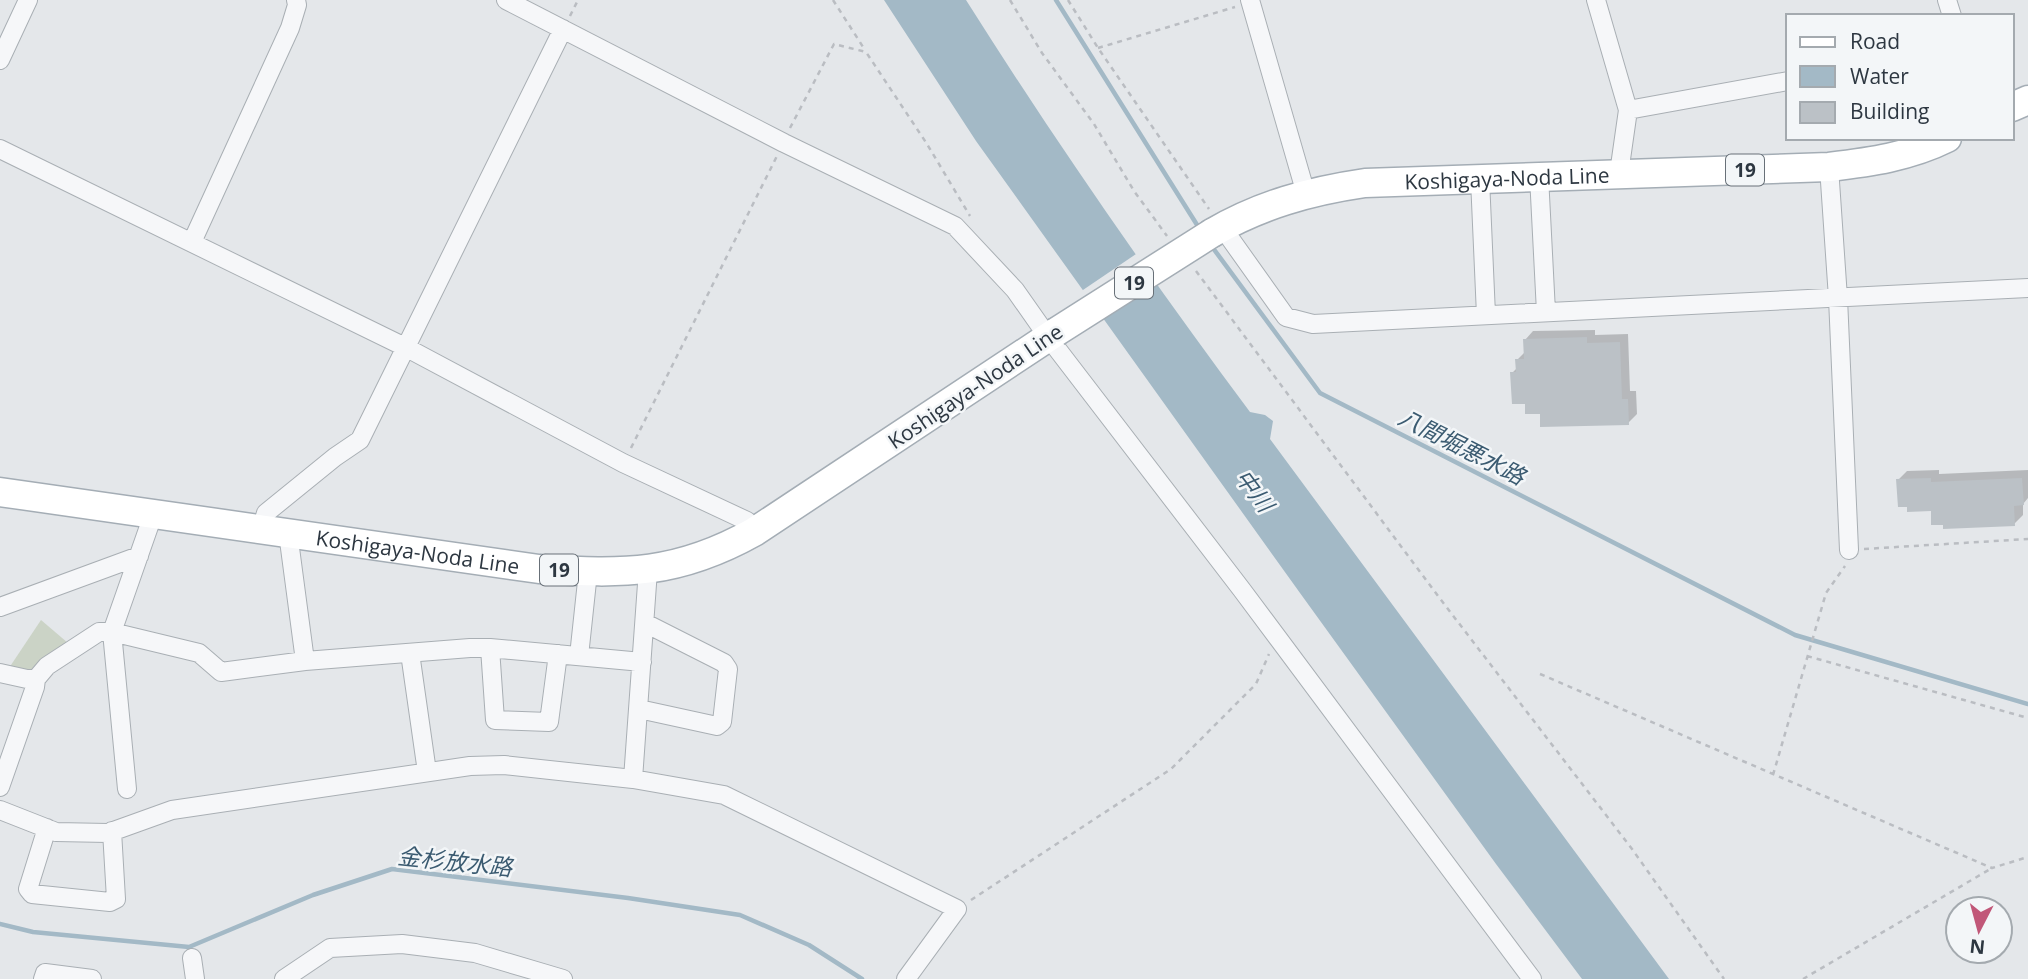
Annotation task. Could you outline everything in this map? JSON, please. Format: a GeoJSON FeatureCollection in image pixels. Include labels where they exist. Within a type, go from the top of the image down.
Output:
{"type":"FeatureCollection","features":[{"type":"Feature","properties":{"kind":"main road","name":"Koshigaya-Noda Line"},"geometry":{"type":"LineString","coordinates":[[0,492],[540,569],[588,572],[648,570],[705,555],[754,531],[1217,230],[1276,202],[1365,183],[1829,167],[1877,161],[1911,153],[1942,140]]}},
{"type":"Feature","properties":{"kind":"street"},"geometry":{"type":"LineString","coordinates":[[0,60],[28,0]]}},
{"type":"Feature","properties":{"kind":"street"},"geometry":{"type":"LineString","coordinates":[[192,242],[290,28],[296,0]]}},
{"type":"Feature","properties":{"kind":"street"},"geometry":{"type":"LineString","coordinates":[[506,0],[784,143],[955,226],[1015,290],[1052,335],[1532,979]]}},
{"type":"Feature","properties":{"kind":"street"},"geometry":{"type":"LineString","coordinates":[[1596,0],[1628,110],[1619,173]]}},
{"type":"Feature","properties":{"kind":"street"},"geometry":{"type":"LineString","coordinates":[[1250,1],[1306,194]]}},
{"type":"Feature","properties":{"kind":"street"},"geometry":{"type":"LineString","coordinates":[[305,662],[274,531],[265,513],[360,440],[563,29]]}},
{"type":"Feature","properties":{"kind":"street"},"geometry":{"type":"LineString","coordinates":[[1628,110],[1786,81]]}},
{"type":"Feature","properties":{"kind":"street"},"geometry":{"type":"LineString","coordinates":[[0,149],[407,348],[624,463],[747,522],[754,531]]}},
{"type":"Feature","properties":{"kind":"street"},"geometry":{"type":"LineString","coordinates":[[1829,167],[1838,298],[1849,550]]}},
{"type":"Feature","properties":{"kind":"street"},"geometry":{"type":"LineString","coordinates":[[1539,176],[1546,312]]}},
{"type":"Feature","properties":{"kind":"street"},"geometry":{"type":"LineString","coordinates":[[1480,178],[1486,315]]}},
{"type":"Feature","properties":{"kind":"street"},"geometry":{"type":"LineString","coordinates":[[1217,230],[1286,317],[1313,324],[2028,288]]}},
{"type":"Feature","properties":{"kind":"street"},"geometry":{"type":"LineString","coordinates":[[127,789],[112,632],[153,515]]}},
{"type":"Feature","properties":{"kind":"street"},"geometry":{"type":"LineString","coordinates":[[0,607],[139,556]]}},
{"type":"Feature","properties":{"kind":"street"},"geometry":{"type":"LineString","coordinates":[[634,779],[648,570]]}},
{"type":"Feature","properties":{"kind":"street"},"geometry":{"type":"LineString","coordinates":[[579,656],[588,572]]}},
{"type":"Feature","properties":{"kind":"street"},"geometry":{"type":"LineString","coordinates":[[639,709],[717,726],[722,722],[728,669],[724,663],[645,623]]}},
{"type":"Feature","properties":{"kind":"street"},"geometry":{"type":"LineString","coordinates":[[0,673],[27,680],[36,678],[47,666],[99,632],[112,632],[199,653],[222,672],[305,662],[491,648],[642,662]]}},
{"type":"Feature","properties":{"kind":"street"},"geometry":{"type":"LineString","coordinates":[[491,648],[495,720],[549,722],[558,654]]}},
{"type":"Feature","properties":{"kind":"street"},"geometry":{"type":"LineString","coordinates":[[410,653],[426,772]]}},
{"type":"Feature","properties":{"kind":"street"},"geometry":{"type":"LineString","coordinates":[[0,788],[36,678]]}},
{"type":"Feature","properties":{"kind":"street"},"geometry":{"type":"LineString","coordinates":[[0,811],[56,832],[112,831],[172,810],[426,772],[505,765],[634,779],[724,795],[957,909],[906,979]]}},
{"type":"Feature","properties":{"kind":"street"},"geometry":{"type":"LineString","coordinates":[[47,828],[28,889],[32,894],[110,902],[116,899],[112,831]]}},
{"type":"Feature","properties":{"kind":"street"},"geometry":{"type":"LineString","coordinates":[[284,979],[330,948],[402,944],[475,953],[563,979]]}},
{"type":"Feature","properties":{"kind":"street"},"geometry":{"type":"LineString","coordinates":[[192,958],[195,979]]}},
{"type":"Feature","properties":{"kind":"street"},"geometry":{"type":"LineString","coordinates":[[43,979],[44,973],[92,979]]}},
{"type":"Feature","properties":{"kind":"path"},"geometry":{"type":"LineString","coordinates":[[833,0],[927,144],[974,222]]}},
{"type":"Feature","properties":{"kind":"path"},"geometry":{"type":"LineString","coordinates":[[1010,0],[1042,53],[1094,124],[1134,191],[1173,243]]}},
{"type":"Feature","properties":{"kind":"path"},"geometry":{"type":"LineString","coordinates":[[1068,0],[1217,230]]}},
{"type":"Feature","properties":{"kind":"path"},"geometry":{"type":"LineString","coordinates":[[1098,48],[1250,1]]}},
{"type":"Feature","properties":{"kind":"path"},"geometry":{"type":"LineString","coordinates":[[624,463],[834,44],[866,52]]}},
{"type":"Feature","properties":{"kind":"path"},"geometry":{"type":"LineString","coordinates":[[1190,264],[1438,596],[1632,849],[1724,979]]}},
{"type":"Feature","properties":{"kind":"path"},"geometry":{"type":"LineString","coordinates":[[1773,775],[1826,593],[1845,565],[1849,550],[2028,538]]}},
{"type":"Feature","properties":{"kind":"path"},"geometry":{"type":"LineString","coordinates":[[957,909],[1171,769],[1256,684],[1270,655],[1265,646]]}},
{"type":"Feature","properties":{"kind":"path"},"geometry":{"type":"LineString","coordinates":[[1807,656],[2028,718]]}},
{"type":"Feature","properties":{"kind":"path"},"geometry":{"type":"LineString","coordinates":[[1539,674],[1992,868]]}},
{"type":"Feature","properties":{"kind":"path"},"geometry":{"type":"LineString","coordinates":[[1803,979],[1992,868],[2028,857]]}},
{"type":"Feature","properties":{"kind":"shaded area"},"geometry":{"type":"Polygon","coordinates":[[[41,620],[68,643],[33,670],[7,671],[41,620]]]}},
{"type":"Feature","properties":{"kind":"water","name":"中川"},"geometry":{"type":"Polygon","coordinates":[[[884,0],[966,0],[1104,209],[1176,311],[1250,412],[1265,415],[1273,421],[1270,439],[1669,979],[1582,979],[1300,593],[976,141],[884,0]]]}},
{"type":"Feature","properties":{"kind":"pier"},"geometry":{"type":"Polygon","coordinates":[[[1139,252],[1156,278],[1097,317],[1080,292],[1139,252]]]}},
{"type":"Feature","properties":{"kind":"building"},"geometry":{"type":"Polygon","coordinates":[[[1587,337],[1587,343],[1620,342],[1622,399],[1628,399],[1629,425],[1540,427],[1540,414],[1525,414],[1525,404],[1512,404],[1510,372],[1516,372],[1515,359],[1524,359],[1523,339],[1587,337]]]}},
{"type":"Feature","properties":{"kind":"building"},"geometry":{"type":"Polygon","coordinates":[[[1931,478],[1931,482],[2022,478],[2024,505],[2014,506],[2015,526],[1943,529],[1943,525],[1931,525],[1931,511],[1907,512],[1907,507],[1898,507],[1896,479],[1931,478]]]}},
{"type":"Feature","properties":{"kind":"waterway","name":"八間堀悪水路"},"geometry":{"type":"LineString","coordinates":[[1056,0],[1199,228]]}},
{"type":"Feature","properties":{"kind":"waterway","name":"八間堀悪水路"},"geometry":{"type":"LineString","coordinates":[[1210,244],[1320,393],[1795,635],[2028,704]]}},
{"type":"Feature","properties":{"kind":"waterway","name":"金杉放水路"},"geometry":{"type":"LineString","coordinates":[[0,924],[33,932],[189,947],[313,895],[392,869],[628,898],[740,915],[809,945],[862,979]]}}]}
